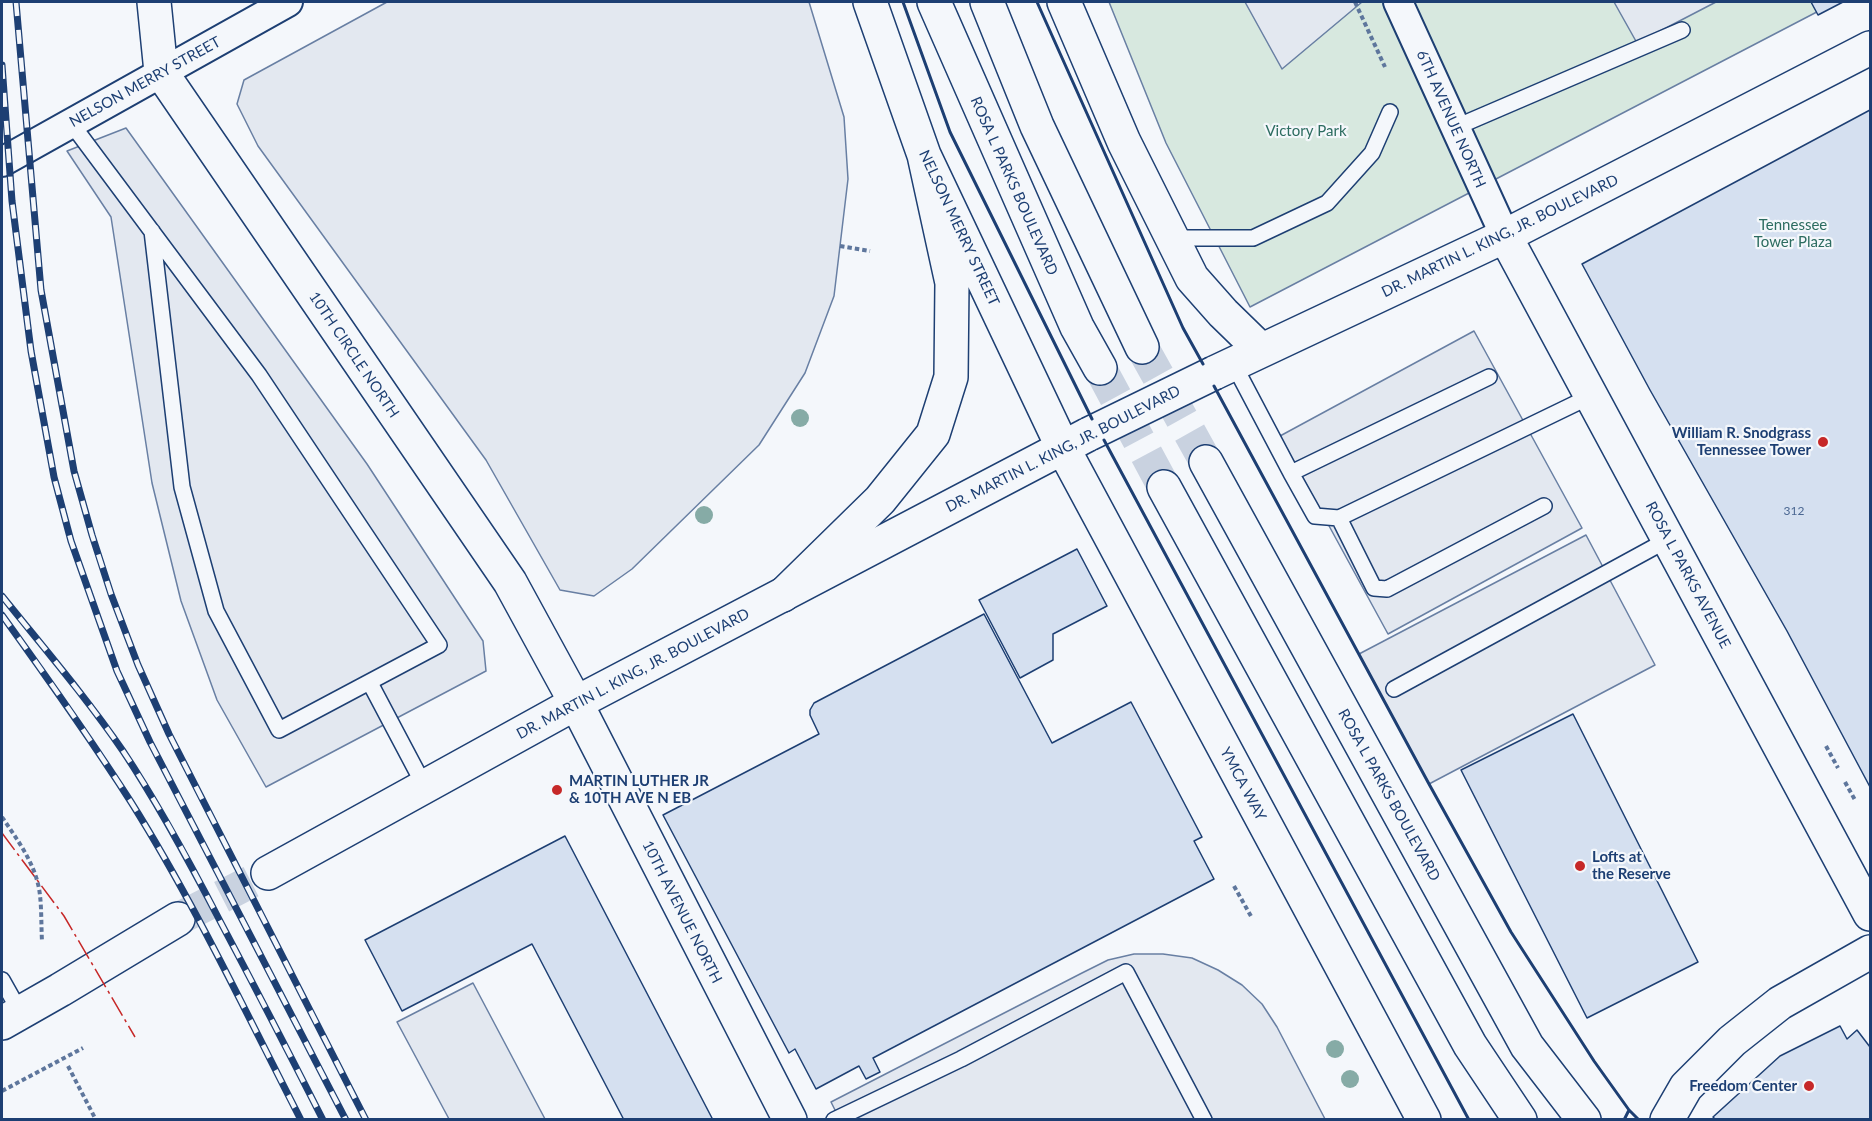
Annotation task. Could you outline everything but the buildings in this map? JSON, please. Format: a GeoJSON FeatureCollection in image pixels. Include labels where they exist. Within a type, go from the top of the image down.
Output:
{"type":"FeatureCollection","features":[{"type":"Feature","properties":{"kind":"main road","name":"10TH CIRCLE NORTH"},"geometry":{"type":"LineString","coordinates":[[154,2],[161,72],[510,582],[576,704]]}},
{"type":"Feature","properties":{"kind":"main road","name":"NELSON MERRY STREET"},"geometry":{"type":"LineString","coordinates":[[870,2],[924,155],[1076,441]]}},
{"type":"Feature","properties":{"kind":"main road","name":"ROSA L PARKS BOULEVARD"},"geometry":{"type":"LineString","coordinates":[[934,2],[1077,327],[1100,368]]}},
{"type":"Feature","properties":{"kind":"main road"},"geometry":{"type":"LineString","coordinates":[[987,2],[1037,126],[1142,347]]}},
{"type":"Feature","properties":{"kind":"main road"},"geometry":{"type":"LineString","coordinates":[[1064,2],[1124,142],[1171,238],[1192,278],[1200,287],[1236,362]]}},
{"type":"Feature","properties":{"kind":"main road","name":"DR. MARTIN L. KING, JR. BOULEVARD"},"geometry":{"type":"LineString","coordinates":[[268,873],[576,704],[1076,441],[1236,362],[1505,236],[1870,48]]}},
{"type":"Feature","properties":{"kind":"main road"},"geometry":{"type":"LineString","coordinates":[[783,595],[880,500],[933,434],[951,376],[952,283],[924,155]]}},
{"type":"Feature","properties":{"kind":"main road","name":"ROSA L PARKS AVENUE"},"geometry":{"type":"LineString","coordinates":[[1505,236],[1870,914]]}},
{"type":"Feature","properties":{"kind":"main road","name":"YMCA WAY"},"geometry":{"type":"LineString","coordinates":[[1076,441],[1424,1119]]}},
{"type":"Feature","properties":{"kind":"main road","name":"ROSA L PARKS BOULEVARD"},"geometry":{"type":"LineString","coordinates":[[1206,462],[1527,1046],[1584,1119]]}},
{"type":"Feature","properties":{"kind":"main road"},"geometry":{"type":"LineString","coordinates":[[1164,487],[1470,1045],[1520,1119]]}},
{"type":"Feature","properties":{"kind":"main road","name":"10TH AVENUE NORTH"},"geometry":{"type":"LineString","coordinates":[[576,704],[790,1119]]}},
{"type":"Feature","properties":{"kind":"main road"},"geometry":{"type":"LineString","coordinates":[[11,1017],[178,919]]}},
{"type":"Feature","properties":{"kind":"main road"},"geometry":{"type":"LineString","coordinates":[[1667,1119],[1686,1087],[1732,1041],[1780,1003],[1870,952]]}},
{"type":"Feature","properties":{"kind":"main road"},"geometry":{"type":"LineString","coordinates":[[1470,1045],[1502,1119]]}},
{"type":"Feature","properties":{"kind":"street","name":"NELSON MERRY STREET"},"geometry":{"type":"LineString","coordinates":[[2,162],[288,2]]}},
{"type":"Feature","properties":{"kind":"street","name":"6TH AVENUE NORTH"},"geometry":{"type":"LineString","coordinates":[[1398,2],[1505,236]]}},
{"type":"Feature","properties":{"kind":"lane"},"geometry":{"type":"LineString","coordinates":[[1454,128],[1682,30]]}},
{"type":"Feature","properties":{"kind":"lane"},"geometry":{"type":"LineString","coordinates":[[1171,238],[1253,238],[1328,202],[1372,153],[1390,112]]}},
{"type":"Feature","properties":{"kind":"lane"},"geometry":{"type":"LineString","coordinates":[[72,123],[259,375],[439,645],[279,730],[216,611],[182,487],[152,231]]}},
{"type":"Feature","properties":{"kind":"lane"},"geometry":{"type":"LineString","coordinates":[[1236,362],[1315,516],[1339,518],[1591,396]]}},
{"type":"Feature","properties":{"kind":"lane"},"geometry":{"type":"LineString","coordinates":[[1291,473],[1489,376]]}},
{"type":"Feature","properties":{"kind":"lane"},"geometry":{"type":"LineString","coordinates":[[1339,518],[1374,588],[1388,589],[1544,506]]}},
{"type":"Feature","properties":{"kind":"lane"},"geometry":{"type":"LineString","coordinates":[[1394,689],[1669,540]]}},
{"type":"Feature","properties":{"kind":"lane"},"geometry":{"type":"LineString","coordinates":[[370,683],[424,787]]}},
{"type":"Feature","properties":{"kind":"lane"},"geometry":{"type":"LineString","coordinates":[[834,1119],[961,1059],[1126,972],[1204,1119]]}},
{"type":"Feature","properties":{"kind":"lane"},"geometry":{"type":"LineString","coordinates":[[2,980],[11,1017]]}},
{"type":"Feature","properties":{"kind":"path"},"geometry":{"type":"LineString","coordinates":[[1354,2],[1385,67]]}},
{"type":"Feature","properties":{"kind":"path"},"geometry":{"type":"LineString","coordinates":[[840,246],[870,251]]}},
{"type":"Feature","properties":{"kind":"path"},"geometry":{"type":"LineString","coordinates":[[1826,746],[1838,768]]}},
{"type":"Feature","properties":{"kind":"path"},"geometry":{"type":"LineString","coordinates":[[1845,782],[1855,800]]}},
{"type":"Feature","properties":{"kind":"path"},"geometry":{"type":"LineString","coordinates":[[2,817],[18,841],[34,871],[39,886],[42,941]]}},
{"type":"Feature","properties":{"kind":"path"},"geometry":{"type":"LineString","coordinates":[[1234,886],[1251,918]]}},
{"type":"Feature","properties":{"kind":"path"},"geometry":{"type":"LineString","coordinates":[[2,1091],[83,1048]]}},
{"type":"Feature","properties":{"kind":"path"},"geometry":{"type":"LineString","coordinates":[[68,1066],[96,1119]]}},
{"type":"Feature","properties":{"kind":"green space","name":"Victory Park"},"geometry":{"type":"Polygon","coordinates":[[[1109,2],[1836,2],[1250,307],[1166,143],[1109,2]]]}},
{"type":"Feature","properties":{"kind":"shaded area"},"geometry":{"type":"Polygon","coordinates":[[[387,2],[809,2],[844,117],[848,179],[834,296],[805,373],[759,445],[632,569],[594,596],[560,590],[486,460],[258,146],[237,104],[244,80],[387,2]]]}},
{"type":"Feature","properties":{"kind":"shaded area"},"geometry":{"type":"Polygon","coordinates":[[[1245,2],[1362,2],[1282,69],[1245,2]]]}},
{"type":"Feature","properties":{"kind":"shaded area"},"geometry":{"type":"Polygon","coordinates":[[[1614,2],[1716,2],[1637,43],[1614,2]]]}},
{"type":"Feature","properties":{"kind":"shaded area"},"geometry":{"type":"Polygon","coordinates":[[[126,128],[367,464],[483,641],[486,671],[266,787],[217,700],[181,601],[152,483],[111,217],[67,151],[126,128]]]}},
{"type":"Feature","properties":{"kind":"shaded area"},"geometry":{"type":"Polygon","coordinates":[[[1474,331],[1582,528],[1388,634],[1280,436],[1474,331]]]}},
{"type":"Feature","properties":{"kind":"shaded area"},"geometry":{"type":"Polygon","coordinates":[[[1586,535],[1655,665],[1429,784],[1359,654],[1586,535]]]}},
{"type":"Feature","properties":{"kind":"shaded area"},"geometry":{"type":"Polygon","coordinates":[[[1134,954],[1163,954],[1192,958],[1242,985],[1262,1004],[1277,1027],[1325,1119],[840,1120],[831,1102],[1108,960],[1134,954]]]}},
{"type":"Feature","properties":{"kind":"shaded area"},"geometry":{"type":"Polygon","coordinates":[[[473,983],[545,1119],[449,1119],[397,1022],[473,983]]]}},
{"type":"Feature","properties":{"kind":"tunnel"},"geometry":{"type":"LineString","coordinates":[[1142,347],[1206,462]]}},
{"type":"Feature","properties":{"kind":"tunnel"},"geometry":{"type":"LineString","coordinates":[[1100,368],[1164,487]]}},
{"type":"Feature","properties":{"kind":"tunnel"},"geometry":{"type":"LineString","coordinates":[[178,919],[268,873]]}},
{"type":"Feature","properties":{"kind":"railway"},"geometry":{"type":"LineString","coordinates":[[16,2],[41,290],[74,471],[92,535],[138,665],[169,734],[366,1120]]}},
{"type":"Feature","properties":{"kind":"railway"},"geometry":{"type":"LineString","coordinates":[[2,65],[12,201],[31,351],[54,477],[71,541],[117,671],[150,742],[346,1120]]}},
{"type":"Feature","properties":{"kind":"railway"},"geometry":{"type":"LineString","coordinates":[[2,596],[94,711],[149,792],[174,834],[323,1120]]}},
{"type":"Feature","properties":{"kind":"railway"},"geometry":{"type":"LineString","coordinates":[[2,615],[131,802],[177,880],[301,1120]]}},
{"type":"Feature","properties":{"kind":"wall"},"geometry":{"type":"LineString","coordinates":[[903,2],[950,132],[1092,419]]}},
{"type":"Feature","properties":{"kind":"wall"},"geometry":{"type":"LineString","coordinates":[[1037,2],[1183,328],[1203,364]]}},
{"type":"Feature","properties":{"kind":"wall"},"geometry":{"type":"LineString","coordinates":[[1214,386],[1511,932],[1594,1061],[1629,1110],[1639,1120]]}},
{"type":"Feature","properties":{"kind":"wall"},"geometry":{"type":"LineString","coordinates":[[1104,440],[1469,1120]]}},
{"type":"Feature","properties":{"kind":"wall"},"geometry":{"type":"LineString","coordinates":[[1624,1120],[1629,1110]]}},
{"type":"Feature","properties":{"kind":"power"},"geometry":{"type":"LineString","coordinates":[[2,833],[64,916],[135,1037]]}},
{"type":"Feature","properties":{"kind":"place","name":"William R. Snodgrass Tennessee Tower"},"geometry":{"type":"Point","coordinates":[1823,442]}},
{"type":"Feature","properties":{"kind":"place","name":"MARTIN LUTHER JR & 10TH AVE N EB"},"geometry":{"type":"Point","coordinates":[557,790]}},
{"type":"Feature","properties":{"kind":"place","name":"Lofts at the Reserve"},"geometry":{"type":"Point","coordinates":[1580,866]}},
{"type":"Feature","properties":{"kind":"place","name":"Freedom Center"},"geometry":{"type":"Point","coordinates":[1809,1086]}},
{"type":"Feature","properties":{"kind":"park label","name":"Tennessee Tower Plaza"},"geometry":{"type":"Point","coordinates":[1793,234]}}]}
